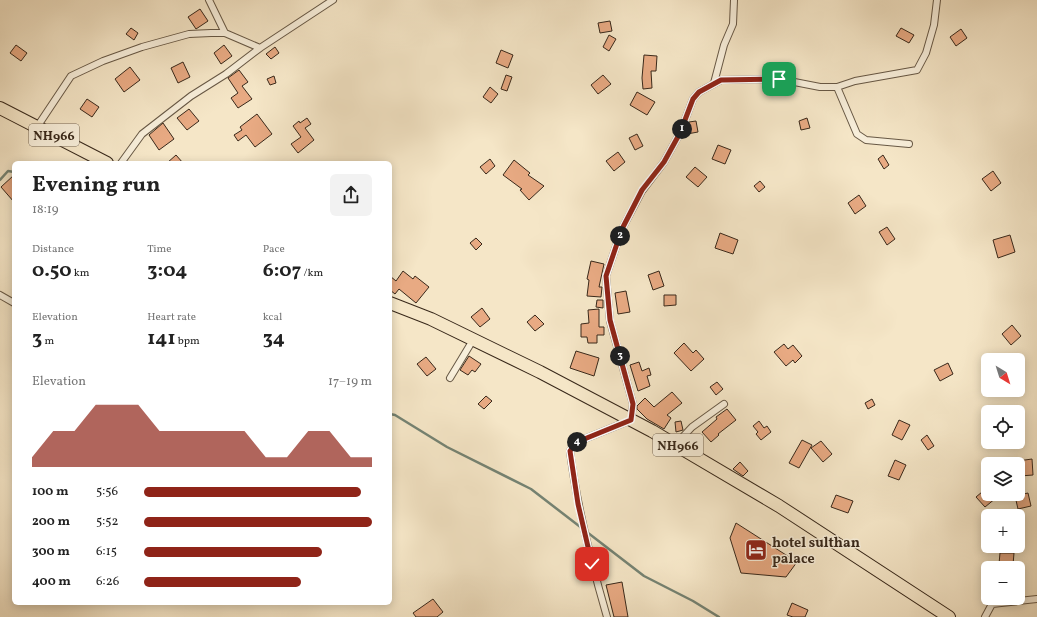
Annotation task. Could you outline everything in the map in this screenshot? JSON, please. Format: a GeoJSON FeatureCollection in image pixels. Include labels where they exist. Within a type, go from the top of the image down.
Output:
{"type":"FeatureCollection","features":[{"type":"Feature","properties":{"kind":"highway","name":"NH966"},"geometry":{"type":"LineString","coordinates":[[0,108],[103,161]]}},
{"type":"Feature","properties":{"kind":"highway","name":"NH966"},"geometry":{"type":"LineString","coordinates":[[392,304],[431,319],[540,372],[676,444],[779,506],[949,617]]}},
{"type":"Feature","properties":{"kind":"street"},"geometry":{"type":"LineString","coordinates":[[209,0],[225,33]]}},
{"type":"Feature","properties":{"kind":"street"},"geometry":{"type":"LineString","coordinates":[[122,161],[142,134],[191,96],[226,74],[260,48],[333,0]]}},
{"type":"Feature","properties":{"kind":"street"},"geometry":{"type":"LineString","coordinates":[[714,83],[724,45],[733,24],[734,0]]}},
{"type":"Feature","properties":{"kind":"street"},"geometry":{"type":"LineString","coordinates":[[607,617],[585,538],[570,451],[577,442],[631,420],[633,404],[610,320],[606,276],[622,229],[642,190],[664,162],[680,133],[693,99],[699,92],[721,80],[779,79],[820,87],[837,88],[855,81],[917,70],[926,54],[934,25],[937,0]]}},
{"type":"Feature","properties":{"kind":"street"},"geometry":{"type":"LineString","coordinates":[[37,127],[72,76],[103,61],[142,47],[189,34],[225,33],[260,48]]}},
{"type":"Feature","properties":{"kind":"street"},"geometry":{"type":"LineString","coordinates":[[837,88],[857,134],[866,140],[909,144]]}},
{"type":"Feature","properties":{"kind":"street"},"geometry":{"type":"LineString","coordinates":[[0,295],[12,302]]}},
{"type":"Feature","properties":{"kind":"street"},"geometry":{"type":"LineString","coordinates":[[450,378],[473,340]]}},
{"type":"Feature","properties":{"kind":"street"},"geometry":{"type":"LineString","coordinates":[[676,444],[692,427],[724,404]]}},
{"type":"Feature","properties":{"kind":"street"},"geometry":{"type":"LineString","coordinates":[[985,617],[992,604],[1037,599]]}},
{"type":"Feature","properties":{"kind":"building"},"geometry":{"type":"Polygon","coordinates":[[[200,9],[208,21],[196,29],[188,17],[200,9]]]}},
{"type":"Feature","properties":{"kind":"building"},"geometry":{"type":"Polygon","coordinates":[[[610,21],[612,31],[600,33],[598,23],[610,21]]]}},
{"type":"Feature","properties":{"kind":"building"},"geometry":{"type":"Polygon","coordinates":[[[131,28],[138,33],[134,40],[126,34],[131,28]]]}},
{"type":"Feature","properties":{"kind":"building"},"geometry":{"type":"Polygon","coordinates":[[[901,28],[914,35],[909,43],[896,36],[901,28]]]}},
{"type":"Feature","properties":{"kind":"building"},"geometry":{"type":"Polygon","coordinates":[[[961,29],[967,38],[956,46],[950,37],[961,29]]]}},
{"type":"Feature","properties":{"kind":"building"},"geometry":{"type":"Polygon","coordinates":[[[609,35],[616,39],[609,51],[603,47],[609,35]]]}},
{"type":"Feature","properties":{"kind":"building"},"geometry":{"type":"Polygon","coordinates":[[[16,45],[27,53],[21,61],[10,53],[16,45]]]}},
{"type":"Feature","properties":{"kind":"building"},"geometry":{"type":"Polygon","coordinates":[[[224,45],[232,56],[221,64],[214,53],[224,45]]]}},
{"type":"Feature","properties":{"kind":"building"},"geometry":{"type":"Polygon","coordinates":[[[275,47],[279,53],[271,59],[266,54],[275,47]]]}},
{"type":"Feature","properties":{"kind":"building"},"geometry":{"type":"Polygon","coordinates":[[[501,50],[513,55],[508,68],[496,63],[501,50]]]}},
{"type":"Feature","properties":{"kind":"building"},"geometry":{"type":"Polygon","coordinates":[[[644,55],[657,56],[656,71],[651,71],[652,88],[643,89],[642,78],[644,55]]]}},
{"type":"Feature","properties":{"kind":"building"},"geometry":{"type":"Polygon","coordinates":[[[183,62],[190,77],[178,83],[171,68],[183,62]]]}},
{"type":"Feature","properties":{"kind":"building"},"geometry":{"type":"Polygon","coordinates":[[[130,67],[140,80],[124,92],[115,79],[130,67]]]}},
{"type":"Feature","properties":{"kind":"building"},"geometry":{"type":"Polygon","coordinates":[[[239,70],[248,82],[242,86],[252,99],[238,108],[231,98],[238,93],[228,78],[239,70]]]}},
{"type":"Feature","properties":{"kind":"building"},"geometry":{"type":"Polygon","coordinates":[[[506,75],[512,77],[507,91],[501,89],[506,75]]]}},
{"type":"Feature","properties":{"kind":"building"},"geometry":{"type":"Polygon","coordinates":[[[603,75],[611,84],[598,94],[591,85],[603,75]]]}},
{"type":"Feature","properties":{"kind":"building"},"geometry":{"type":"Polygon","coordinates":[[[274,76],[276,83],[270,85],[267,79],[274,76]]]}},
{"type":"Feature","properties":{"kind":"building"},"geometry":{"type":"Polygon","coordinates":[[[490,87],[498,94],[491,103],[483,97],[490,87]]]}},
{"type":"Feature","properties":{"kind":"building"},"geometry":{"type":"Polygon","coordinates":[[[637,92],[655,102],[647,115],[630,105],[637,92]]]}},
{"type":"Feature","properties":{"kind":"building"},"geometry":{"type":"Polygon","coordinates":[[[87,99],[99,107],[92,117],[80,109],[87,99]]]}},
{"type":"Feature","properties":{"kind":"building"},"geometry":{"type":"Polygon","coordinates":[[[189,109],[199,121],[187,130],[177,118],[189,109]]]}},
{"type":"Feature","properties":{"kind":"building"},"geometry":{"type":"Polygon","coordinates":[[[257,114],[272,134],[255,147],[246,135],[238,141],[234,135],[242,130],[240,127],[257,114]]]}},
{"type":"Feature","properties":{"kind":"building"},"geometry":{"type":"Polygon","coordinates":[[[307,118],[311,124],[305,128],[314,140],[298,153],[291,144],[301,137],[293,126],[299,121],[300,123],[307,118]]]}},
{"type":"Feature","properties":{"kind":"building"},"geometry":{"type":"Polygon","coordinates":[[[807,118],[810,128],[801,130],[799,121],[807,118]]]}},
{"type":"Feature","properties":{"kind":"building"},"geometry":{"type":"Polygon","coordinates":[[[696,121],[698,132],[687,134],[686,129],[689,122],[696,121]]]}},
{"type":"Feature","properties":{"kind":"building"},"geometry":{"type":"Polygon","coordinates":[[[163,123],[174,139],[159,150],[149,135],[163,123]]]}},
{"type":"Feature","properties":{"kind":"building"},"geometry":{"type":"Polygon","coordinates":[[[637,134],[643,146],[635,150],[629,138],[637,134]]]}},
{"type":"Feature","properties":{"kind":"building"},"geometry":{"type":"Polygon","coordinates":[[[718,145],[731,150],[725,164],[712,159],[718,145]]]}},
{"type":"Feature","properties":{"kind":"building"},"geometry":{"type":"Polygon","coordinates":[[[618,152],[625,162],[614,171],[606,161],[618,152]]]}},
{"type":"Feature","properties":{"kind":"building"},"geometry":{"type":"Polygon","coordinates":[[[176,155],[181,161],[169,161],[176,155]]]}},
{"type":"Feature","properties":{"kind":"building"},"geometry":{"type":"Polygon","coordinates":[[[883,155],[889,165],[884,169],[878,159],[883,155]]]}},
{"type":"Feature","properties":{"kind":"building"},"geometry":{"type":"Polygon","coordinates":[[[490,159],[495,166],[486,174],[480,167],[490,159]]]}},
{"type":"Feature","properties":{"kind":"building"},"geometry":{"type":"Polygon","coordinates":[[[514,160],[530,173],[528,175],[544,186],[529,200],[520,190],[522,189],[503,175],[514,160]]]}},
{"type":"Feature","properties":{"kind":"building"},"geometry":{"type":"Polygon","coordinates":[[[695,167],[707,177],[698,187],[686,177],[695,167]]]}},
{"type":"Feature","properties":{"kind":"building"},"geometry":{"type":"Polygon","coordinates":[[[993,171],[1001,183],[991,191],[982,179],[993,171]]]}},
{"type":"Feature","properties":{"kind":"building"},"geometry":{"type":"Polygon","coordinates":[[[12,177],[12,200],[1,187],[12,177]]]}},
{"type":"Feature","properties":{"kind":"building"},"geometry":{"type":"Polygon","coordinates":[[[760,181],[765,187],[759,192],[754,186],[760,181]]]}},
{"type":"Feature","properties":{"kind":"building"},"geometry":{"type":"Polygon","coordinates":[[[859,195],[866,206],[855,214],[848,203],[859,195]]]}},
{"type":"Feature","properties":{"kind":"building"},"geometry":{"type":"Polygon","coordinates":[[[887,227],[895,239],[887,245],[879,232],[887,227]]]}},
{"type":"Feature","properties":{"kind":"building"},"geometry":{"type":"Polygon","coordinates":[[[720,233],[738,240],[733,254],[715,248],[720,233]]]}},
{"type":"Feature","properties":{"kind":"building"},"geometry":{"type":"Polygon","coordinates":[[[1010,235],[1015,252],[998,258],[993,240],[1010,235]]]}},
{"type":"Feature","properties":{"kind":"building"},"geometry":{"type":"Polygon","coordinates":[[[476,238],[482,244],[476,250],[470,243],[476,238]]]}},
{"type":"Feature","properties":{"kind":"building"},"geometry":{"type":"Polygon","coordinates":[[[591,261],[604,264],[599,287],[602,287],[601,297],[587,296],[589,280],[587,279],[591,261]]]}},
{"type":"Feature","properties":{"kind":"building"},"geometry":{"type":"Polygon","coordinates":[[[403,271],[413,279],[415,276],[429,287],[416,303],[399,289],[395,294],[392,292],[392,278],[396,281],[403,271]]]}},
{"type":"Feature","properties":{"kind":"building"},"geometry":{"type":"Polygon","coordinates":[[[659,271],[664,286],[653,290],[648,275],[659,271]]]}},
{"type":"Feature","properties":{"kind":"building"},"geometry":{"type":"Polygon","coordinates":[[[626,291],[630,312],[618,314],[615,293],[626,291]]]}},
{"type":"Feature","properties":{"kind":"building"},"geometry":{"type":"Polygon","coordinates":[[[664,295],[676,295],[676,305],[664,306],[664,295]]]}},
{"type":"Feature","properties":{"kind":"building"},"geometry":{"type":"Polygon","coordinates":[[[597,300],[603,300],[603,308],[596,307],[597,300]]]}},
{"type":"Feature","properties":{"kind":"building"},"geometry":{"type":"Polygon","coordinates":[[[482,308],[490,319],[480,327],[471,317],[482,308]]]}},
{"type":"Feature","properties":{"kind":"building"},"geometry":{"type":"Polygon","coordinates":[[[599,309],[599,327],[604,327],[604,335],[597,335],[597,343],[588,343],[587,337],[581,337],[581,324],[589,323],[588,310],[599,309]]]}},
{"type":"Feature","properties":{"kind":"building"},"geometry":{"type":"Polygon","coordinates":[[[535,315],[544,324],[535,331],[527,322],[535,315]]]}},
{"type":"Feature","properties":{"kind":"building"},"geometry":{"type":"Polygon","coordinates":[[[1012,325],[1021,336],[1011,345],[1002,334],[1012,325]]]}},
{"type":"Feature","properties":{"kind":"building"},"geometry":{"type":"Polygon","coordinates":[[[684,343],[693,353],[696,350],[704,359],[691,371],[674,353],[684,343]]]}},
{"type":"Feature","properties":{"kind":"building"},"geometry":{"type":"Polygon","coordinates":[[[784,344],[788,349],[793,345],[802,356],[795,363],[793,360],[786,366],[774,352],[784,344]]]}},
{"type":"Feature","properties":{"kind":"building"},"geometry":{"type":"Polygon","coordinates":[[[576,351],[599,358],[594,376],[570,368],[576,351]]]}},
{"type":"Feature","properties":{"kind":"building"},"geometry":{"type":"Polygon","coordinates":[[[469,356],[481,364],[475,372],[472,370],[468,375],[460,370],[469,356]]]}},
{"type":"Feature","properties":{"kind":"building"},"geometry":{"type":"Polygon","coordinates":[[[426,357],[436,369],[427,376],[417,364],[426,357]]]}},
{"type":"Feature","properties":{"kind":"building"},"geometry":{"type":"Polygon","coordinates":[[[639,362],[642,371],[649,368],[651,375],[647,376],[650,386],[638,391],[630,365],[639,362]]]}},
{"type":"Feature","properties":{"kind":"building"},"geometry":{"type":"Polygon","coordinates":[[[948,363],[953,374],[940,381],[934,370],[948,363]]]}},
{"type":"Feature","properties":{"kind":"building"},"geometry":{"type":"Polygon","coordinates":[[[717,382],[723,389],[716,395],[710,387],[717,382]]]}},
{"type":"Feature","properties":{"kind":"building"},"geometry":{"type":"Polygon","coordinates":[[[672,392],[682,403],[667,415],[671,418],[664,429],[647,419],[637,409],[637,406],[645,398],[654,407],[672,392]]]}},
{"type":"Feature","properties":{"kind":"building"},"geometry":{"type":"Polygon","coordinates":[[[486,396],[492,401],[484,409],[478,404],[486,396]]]}},
{"type":"Feature","properties":{"kind":"building"},"geometry":{"type":"Polygon","coordinates":[[[872,399],[875,405],[868,409],[865,403],[872,399]]]}},
{"type":"Feature","properties":{"kind":"building"},"geometry":{"type":"Polygon","coordinates":[[[727,409],[736,420],[718,434],[719,435],[711,442],[702,432],[717,419],[716,417],[727,409]]]}},
{"type":"Feature","properties":{"kind":"building"},"geometry":{"type":"Polygon","coordinates":[[[899,420],[910,425],[902,440],[892,435],[899,420]]]}},
{"type":"Feature","properties":{"kind":"building"},"geometry":{"type":"Polygon","coordinates":[[[681,421],[683,430],[676,432],[675,422],[681,421]]]}},
{"type":"Feature","properties":{"kind":"building"},"geometry":{"type":"Polygon","coordinates":[[[759,421],[764,428],[767,426],[771,432],[761,440],[756,434],[758,432],[753,426],[759,421]]]}},
{"type":"Feature","properties":{"kind":"building"},"geometry":{"type":"Polygon","coordinates":[[[927,435],[934,446],[928,450],[921,440],[927,435]]]}},
{"type":"Feature","properties":{"kind":"building"},"geometry":{"type":"Polygon","coordinates":[[[802,440],[812,445],[799,468],[789,463],[802,440]]]}},
{"type":"Feature","properties":{"kind":"building"},"geometry":{"type":"Polygon","coordinates":[[[821,441],[832,454],[823,462],[811,448],[821,441]]]}},
{"type":"Feature","properties":{"kind":"building"},"geometry":{"type":"Polygon","coordinates":[[[1032,459],[1033,475],[1025,476],[1025,460],[1032,459]]]}},
{"type":"Feature","properties":{"kind":"building"},"geometry":{"type":"Polygon","coordinates":[[[895,460],[906,465],[899,480],[888,476],[895,460]]]}},
{"type":"Feature","properties":{"kind":"building"},"geometry":{"type":"Polygon","coordinates":[[[740,462],[748,471],[743,476],[733,469],[740,462]]]}},
{"type":"Feature","properties":{"kind":"building"},"geometry":{"type":"Polygon","coordinates":[[[981,493],[981,501],[992,501],[985,507],[976,497],[981,493]]]}},
{"type":"Feature","properties":{"kind":"building"},"geometry":{"type":"Polygon","coordinates":[[[1028,493],[1031,506],[1018,509],[1016,501],[1025,501],[1025,494],[1028,493]]]}},
{"type":"Feature","properties":{"kind":"building"},"geometry":{"type":"Polygon","coordinates":[[[836,495],[853,501],[848,513],[831,507],[836,495]]]}},
{"type":"Feature","properties":{"kind":"building","name":"hotel sulthan palace"},"geometry":{"type":"Polygon","coordinates":[[[736,523],[797,562],[786,577],[741,573],[730,538],[736,523]]]}},
{"type":"Feature","properties":{"kind":"building"},"geometry":{"type":"Polygon","coordinates":[[[1000,553],[1014,553],[1013,561],[999,561],[1000,553]]]}},
{"type":"Feature","properties":{"kind":"building"},"geometry":{"type":"Polygon","coordinates":[[[622,582],[628,617],[614,617],[606,585],[622,582]]]}},
{"type":"Feature","properties":{"kind":"building"},"geometry":{"type":"Polygon","coordinates":[[[433,599],[443,612],[437,617],[416,617],[413,613],[433,599]]]}},
{"type":"Feature","properties":{"kind":"building"},"geometry":{"type":"Polygon","coordinates":[[[792,603],[808,610],[805,617],[793,617],[787,615],[792,603]]]}},
{"type":"Feature","properties":{"kind":"waterway"},"geometry":{"type":"LineString","coordinates":[[0,180],[8,171],[12,172]]}},
{"type":"Feature","properties":{"kind":"waterway"},"geometry":{"type":"LineString","coordinates":[[392,414],[447,447],[531,489],[644,576],[693,601],[719,617]]}},
{"type":"Feature","properties":{"kind":"place","name":"hotel sulthan palace"},"geometry":{"type":"Point","coordinates":[756,550]}},
{"type":"Feature","properties":{"kind":"route"},"geometry":{"type":"LineString","coordinates":[[592,564],[578,504],[570,451],[577,442],[631,420],[633,404],[610,320],[606,276],[622,229],[642,190],[664,162],[680,133],[693,99],[699,92],[721,80],[779,79]]}}]}
